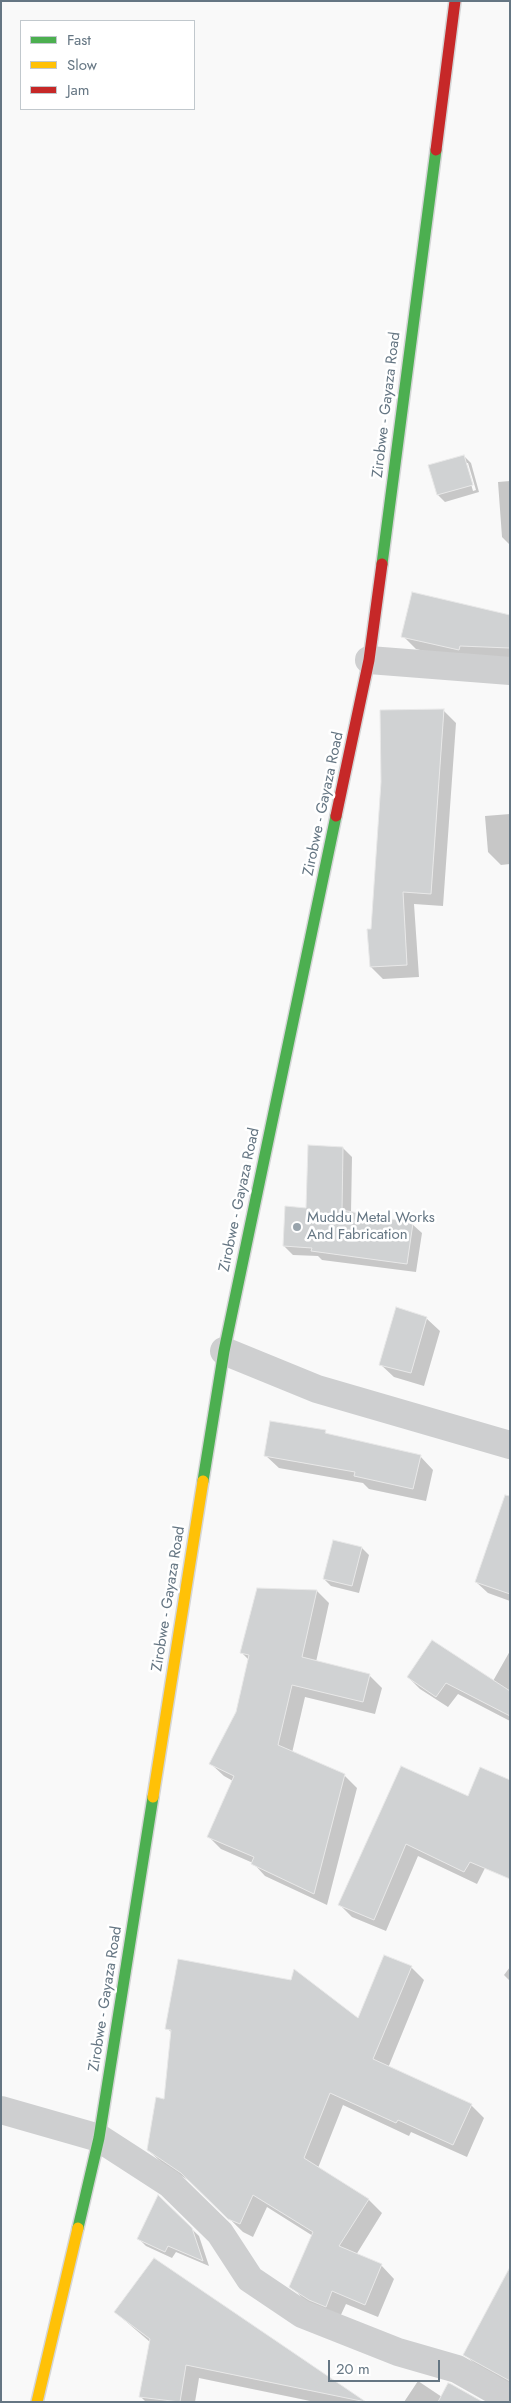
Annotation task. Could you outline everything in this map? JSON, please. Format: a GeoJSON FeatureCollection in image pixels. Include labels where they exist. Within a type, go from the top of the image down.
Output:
{"type":"FeatureCollection","features":[{"type":"Feature","properties":{"kind":"street","name":"Zirobwe - Gayaza Road"},"geometry":{"type":"LineString","coordinates":[[37,2402],[99,2138],[224,1351],[369,660],[455,1]]}},
{"type":"Feature","properties":{"kind":"street"},"geometry":{"type":"LineString","coordinates":[[369,660],[510,671]]}},
{"type":"Feature","properties":{"kind":"street"},"geometry":{"type":"LineString","coordinates":[[224,1351],[317,1389],[510,1445]]}},
{"type":"Feature","properties":{"kind":"street"},"geometry":{"type":"LineString","coordinates":[[1,2110],[99,2138],[170,2184],[220,2233],[250,2279],[302,2314],[398,2352],[457,2369],[510,2399]]}},
{"type":"Feature","properties":{"kind":"building"},"geometry":{"type":"Polygon","coordinates":[[[464,455],[473,485],[437,495],[428,465],[464,455]]]}},
{"type":"Feature","properties":{"kind":"building"},"geometry":{"type":"Polygon","coordinates":[[[412,592],[510,615],[510,648],[460,646],[459,650],[401,637],[412,592]]]}},
{"type":"Feature","properties":{"kind":"building"},"geometry":{"type":"Polygon","coordinates":[[[444,709],[431,894],[403,892],[407,965],[370,967],[367,929],[371,929],[381,782],[380,710],[444,709]]]}},
{"type":"Feature","properties":{"kind":"building"},"geometry":{"type":"Polygon","coordinates":[[[308,1145],[343,1147],[342,1210],[413,1223],[407,1264],[311,1251],[312,1248],[283,1246],[285,1206],[306,1208],[308,1145]]]}},
{"type":"Feature","properties":{"kind":"building"},"geometry":{"type":"Polygon","coordinates":[[[396,1307],[427,1317],[411,1373],[379,1365],[396,1307]]]}},
{"type":"Feature","properties":{"kind":"building"},"geometry":{"type":"Polygon","coordinates":[[[270,1421],[326,1430],[325,1433],[421,1455],[413,1489],[354,1476],[355,1472],[264,1456],[270,1421]]]}},
{"type":"Feature","properties":{"kind":"building"},"geometry":{"type":"Polygon","coordinates":[[[505,1495],[510,1496],[510,1594],[475,1582],[505,1495]]]}},
{"type":"Feature","properties":{"kind":"building"},"geometry":{"type":"Polygon","coordinates":[[[333,1540],[362,1547],[352,1586],[323,1579],[333,1540]]]}},
{"type":"Feature","properties":{"kind":"building"},"geometry":{"type":"Polygon","coordinates":[[[257,1588],[317,1590],[302,1657],[370,1674],[363,1702],[292,1685],[278,1745],[345,1774],[314,1894],[251,1864],[254,1857],[207,1837],[234,1776],[209,1764],[236,1712],[249,1655],[240,1653],[257,1588]]]}},
{"type":"Feature","properties":{"kind":"building"},"geometry":{"type":"Polygon","coordinates":[[[432,1640],[510,1691],[510,1716],[446,1683],[436,1697],[407,1677],[432,1640]]]}},
{"type":"Feature","properties":{"kind":"building"},"geometry":{"type":"Polygon","coordinates":[[[401,1766],[468,1796],[480,1767],[510,1780],[510,1879],[470,1862],[464,1872],[406,1844],[374,1920],[338,1905],[401,1766]]]}},
{"type":"Feature","properties":{"kind":"building"},"geometry":{"type":"Polygon","coordinates":[[[384,1955],[412,1966],[373,2059],[472,2104],[453,2145],[398,2120],[396,2123],[330,2093],[304,2158],[369,2199],[339,2246],[382,2264],[365,2305],[332,2291],[326,2307],[309,2300],[289,2287],[313,2232],[253,2195],[240,2224],[228,2219],[181,2173],[147,2150],[156,2097],[164,2099],[171,2030],[165,2029],[178,1959],[291,1980],[294,1969],[358,2018],[384,1955]]]}},
{"type":"Feature","properties":{"kind":"building"},"geometry":{"type":"Polygon","coordinates":[[[158,2195],[192,2228],[203,2261],[168,2246],[165,2252],[137,2239],[158,2195]]]}},
{"type":"Feature","properties":{"kind":"building"},"geometry":{"type":"Polygon","coordinates":[[[154,2258],[366,2402],[186,2365],[180,2402],[139,2397],[150,2339],[114,2312],[154,2258]]]}},
{"type":"Feature","properties":{"kind":"building"},"geometry":{"type":"Polygon","coordinates":[[[510,2267],[510,2381],[463,2355],[510,2267]]]}},
{"type":"Feature","properties":{"kind":"building"},"geometry":{"type":"Polygon","coordinates":[[[448,2383],[451,2384],[483,2402],[438,2402],[448,2383]]]}},
{"type":"Feature","properties":{"kind":"traffic: fast"},"geometry":{"type":"LineString","coordinates":[[382,564],[436,150]]}},
{"type":"Feature","properties":{"kind":"traffic: fast"},"geometry":{"type":"LineString","coordinates":[[203,1481],[224,1351],[336,816]]}},
{"type":"Feature","properties":{"kind":"traffic: fast"},"geometry":{"type":"LineString","coordinates":[[78,2228],[99,2138],[153,1797]]}},
{"type":"Feature","properties":{"kind":"traffic: slow"},"geometry":{"type":"LineString","coordinates":[[153,1797],[203,1481]]}},
{"type":"Feature","properties":{"kind":"traffic: slow"},"geometry":{"type":"LineString","coordinates":[[37,2402],[78,2228]]}},
{"type":"Feature","properties":{"kind":"traffic: jam"},"geometry":{"type":"LineString","coordinates":[[436,150],[455,1]]}},
{"type":"Feature","properties":{"kind":"traffic: jam"},"geometry":{"type":"LineString","coordinates":[[336,816],[369,660],[382,564]]}},
{"type":"Feature","properties":{"kind":"place","name":"Muddu Metal Works And Fabrication"},"geometry":{"type":"Point","coordinates":[297,1227]}}]}
